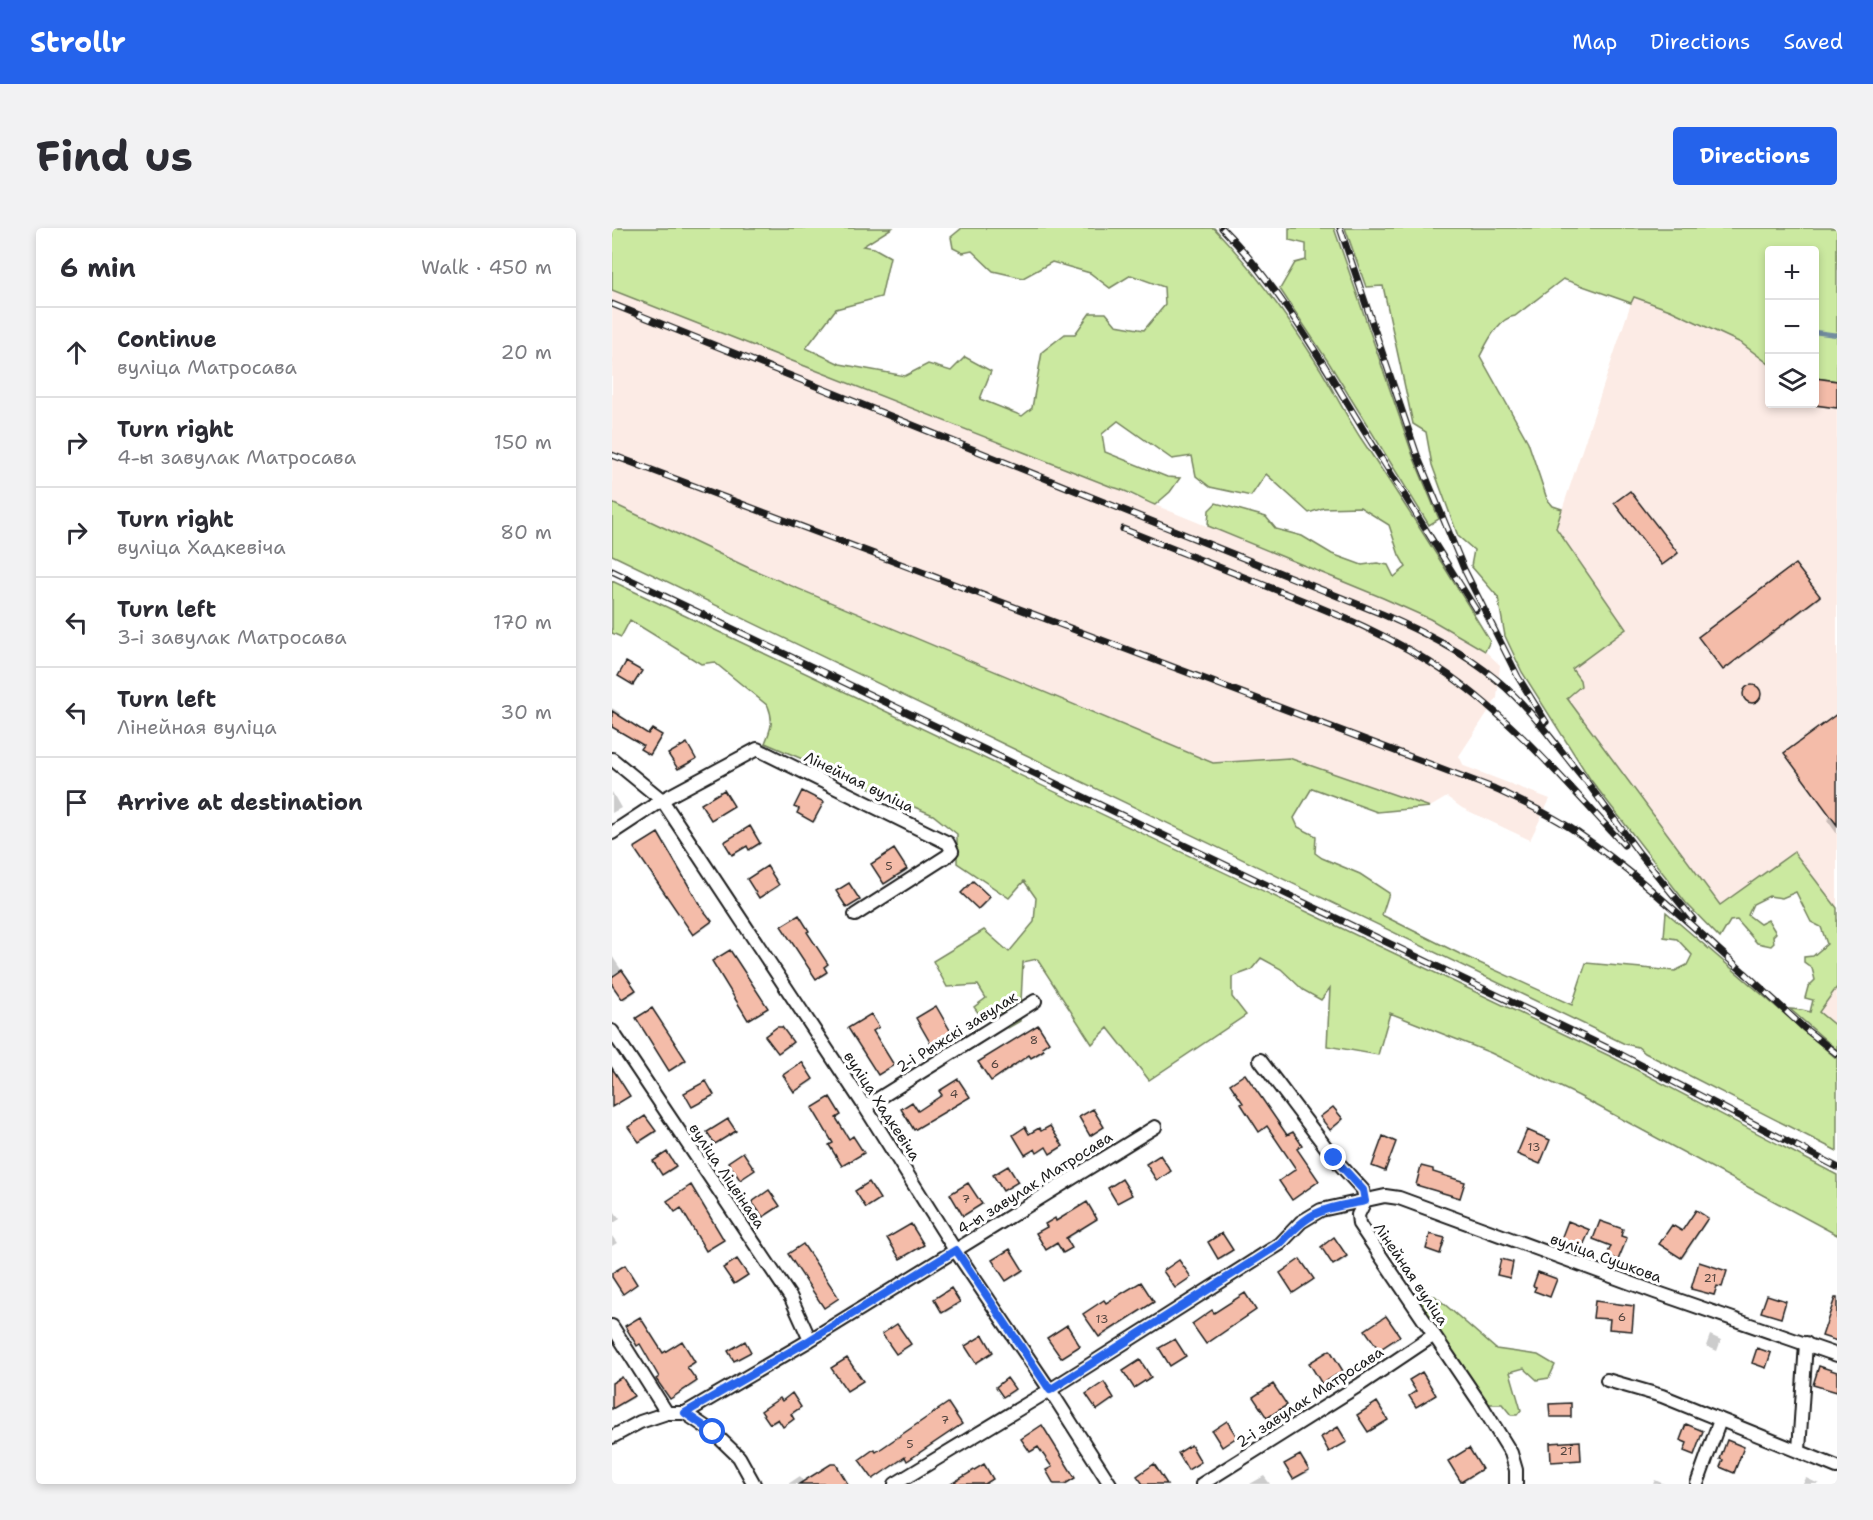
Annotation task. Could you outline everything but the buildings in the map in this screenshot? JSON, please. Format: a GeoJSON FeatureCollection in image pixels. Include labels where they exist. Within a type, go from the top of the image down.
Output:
{"type":"FeatureCollection","features":[{"type":"Feature","properties":{"kind":"street","name":"Лінейная вуліца"},"geometry":{"type":"LineString","coordinates":[[662,800],[757,749],[948,843],[952,851],[947,856],[855,915]]}},
{"type":"Feature","properties":{"kind":"street","name":"вуліца Хадкевіча"},"geometry":{"type":"LineString","coordinates":[[612,759],[662,800],[1110,1484]]}},
{"type":"Feature","properties":{"kind":"street"},"geometry":{"type":"LineString","coordinates":[[612,833],[662,800]]}},
{"type":"Feature","properties":{"kind":"street","name":"2-і Рыжскі завулак"},"geometry":{"type":"LineString","coordinates":[[865,1107],[1035,1001]]}},
{"type":"Feature","properties":{"kind":"street","name":"вуліца Ліцвінава"},"geometry":{"type":"LineString","coordinates":[[612,1031],[791,1298],[810,1340]]}},
{"type":"Feature","properties":{"kind":"street"},"geometry":{"type":"LineString","coordinates":[[1260,1060],[1334,1158],[1363,1190],[1365,1201]]}},
{"type":"Feature","properties":{"kind":"street","name":"4-ы завулак Матросава"},"geometry":{"type":"LineString","coordinates":[[685,1413],[810,1340],[1155,1127]]}},
{"type":"Feature","properties":{"kind":"street","name":"вуліца Сушкова"},"geometry":{"type":"LineString","coordinates":[[895,1484],[1050,1390],[1280,1244],[1301,1222],[1321,1210],[1385,1196],[1399,1197],[1654,1292],[1837,1355]]}},
{"type":"Feature","properties":{"kind":"street","name":"Лінейная вуліца"},"geometry":{"type":"LineString","coordinates":[[1365,1201],[1358,1215],[1359,1224],[1482,1406],[1511,1453],[1516,1470],[1516,1484]]}},
{"type":"Feature","properties":{"kind":"street"},"geometry":{"type":"LineString","coordinates":[[612,1326],[667,1413]]}},
{"type":"Feature","properties":{"kind":"street","name":"2-і завулак Матросава"},"geometry":{"type":"LineString","coordinates":[[1202,1484],[1434,1335]]}},
{"type":"Feature","properties":{"kind":"street"},"geometry":{"type":"LineString","coordinates":[[1799,1450],[1806,1343]]}},
{"type":"Feature","properties":{"kind":"street"},"geometry":{"type":"LineString","coordinates":[[1607,1380],[1662,1396],[1837,1467]]}},
{"type":"Feature","properties":{"kind":"street"},"geometry":{"type":"LineString","coordinates":[[612,1437],[640,1422],[667,1413],[685,1413],[713,1432],[739,1457],[754,1484]]}},
{"type":"Feature","properties":{"kind":"street"},"geometry":{"type":"LineString","coordinates":[[1697,1484],[1720,1420]]}},
{"type":"Feature","properties":{"kind":"shaded area"},"geometry":{"type":"Polygon","coordinates":[[[612,290],[1112,487],[1121,488],[1128,494],[1430,619],[1485,651],[1500,665],[1497,698],[1459,756],[1464,766],[1550,799],[1530,840],[1462,808],[1447,797],[1430,807],[1289,758],[1213,763],[749,568],[612,503],[612,290]]]}},
{"type":"Feature","properties":{"kind":"shaded area"},"geometry":{"type":"Polygon","coordinates":[[[1633,297],[1670,310],[1741,343],[1765,361],[1765,408],[1819,408],[1819,379],[1837,381],[1837,908],[1794,852],[1720,905],[1566,697],[1580,680],[1571,670],[1556,528],[1633,297]]]}},
{"type":"Feature","properties":{"kind":"shaded area"},"geometry":{"type":"Polygon","coordinates":[[[1837,987],[1837,1027],[1819,1012],[1837,987]]]}},
{"type":"Feature","properties":{"kind":"green space"},"geometry":{"type":"Polygon","coordinates":[[[612,228],[892,228],[863,246],[874,248],[890,257],[881,297],[836,309],[806,348],[840,364],[905,376],[928,364],[951,371],[965,357],[991,371],[980,399],[1022,416],[1032,408],[1042,352],[1065,334],[1075,334],[1090,313],[1106,313],[1116,325],[1144,330],[1165,305],[1164,287],[1131,275],[1110,288],[1090,273],[1052,262],[1023,278],[993,271],[972,251],[963,253],[953,248],[951,237],[962,228],[1214,228],[1257,278],[1297,333],[1360,437],[1490,641],[1485,651],[1430,619],[1208,526],[1209,510],[1216,503],[1266,517],[1276,529],[1302,536],[1332,554],[1362,565],[1377,563],[1388,565],[1394,577],[1406,567],[1399,555],[1389,525],[1360,507],[1323,508],[1309,513],[1266,474],[1251,496],[1210,487],[1196,476],[1192,456],[1172,459],[1118,421],[1102,434],[1105,452],[1167,477],[1180,478],[1170,492],[1155,505],[612,290],[612,228]]]}},
{"type":"Feature","properties":{"kind":"green space"},"geometry":{"type":"Polygon","coordinates":[[[1289,228],[1334,228],[1413,456],[1439,519],[1429,525],[1329,363],[1280,289],[1295,263],[1306,260],[1306,244],[1289,240],[1289,228]]]}},
{"type":"Feature","properties":{"kind":"green space"},"geometry":{"type":"Polygon","coordinates":[[[1345,228],[1837,228],[1837,381],[1819,379],[1819,246],[1765,246],[1765,361],[1741,343],[1670,310],[1634,297],[1631,303],[1563,279],[1515,316],[1503,321],[1480,356],[1528,442],[1547,499],[1553,506],[1562,509],[1556,528],[1626,629],[1572,669],[1580,680],[1581,686],[1567,698],[1720,905],[1794,852],[1837,908],[1837,987],[1819,1012],[1837,1027],[1837,1050],[1790,1009],[1810,1012],[1813,1000],[1805,998],[1808,987],[1815,980],[1812,968],[1804,962],[1804,957],[1813,956],[1827,944],[1821,927],[1811,922],[1796,892],[1782,898],[1769,896],[1753,904],[1748,915],[1760,924],[1768,920],[1776,933],[1771,946],[1757,943],[1737,920],[1730,921],[1720,938],[1686,903],[1590,779],[1522,672],[1505,636],[1498,597],[1471,566],[1474,550],[1458,536],[1432,465],[1426,432],[1413,424],[1383,286],[1366,287],[1345,228]]]}},
{"type":"Feature","properties":{"kind":"green space"},"geometry":{"type":"Polygon","coordinates":[[[612,503],[749,568],[1213,763],[1289,758],[1430,807],[1377,812],[1312,788],[1294,818],[1298,827],[1316,836],[1315,853],[1360,874],[1389,893],[1382,915],[1460,954],[1572,1005],[1586,963],[1675,971],[1687,965],[1692,955],[1677,939],[1664,937],[1666,912],[1837,1059],[1837,1151],[1645,1053],[1638,1047],[1625,1044],[612,555],[612,503]]]}},
{"type":"Feature","properties":{"kind":"green space"},"geometry":{"type":"Polygon","coordinates":[[[612,581],[1614,1058],[1837,1175],[1837,1235],[1579,1096],[1491,1053],[1390,1013],[1378,1055],[1327,1046],[1330,988],[1321,1000],[1303,990],[1281,969],[1261,958],[1251,970],[1232,977],[1232,997],[1246,1015],[1149,1080],[1108,1028],[1092,1044],[1037,959],[1023,962],[1020,1021],[1008,1028],[999,1009],[982,1018],[974,1007],[986,998],[978,985],[947,987],[933,961],[984,930],[1009,952],[1034,922],[1036,898],[1024,881],[1009,898],[957,863],[957,834],[933,815],[765,743],[771,725],[768,706],[714,662],[701,664],[630,620],[621,637],[612,633],[612,581]]]}},
{"type":"Feature","properties":{"kind":"green space"},"geometry":{"type":"Polygon","coordinates":[[[1425,1296],[1435,1296],[1496,1349],[1538,1355],[1555,1365],[1549,1378],[1537,1380],[1524,1368],[1510,1372],[1521,1410],[1517,1415],[1511,1415],[1502,1404],[1486,1404],[1420,1304],[1425,1296]]]}},
{"type":"Feature","properties":{"kind":"waterway"},"geometry":{"type":"LineString","coordinates":[[1819,333],[1837,335]]}},
{"type":"Feature","properties":{"kind":"railway"},"geometry":{"type":"LineString","coordinates":[[1222,228],[1243,250],[1298,324],[1476,610]]}},
{"type":"Feature","properties":{"kind":"railway"},"geometry":{"type":"LineString","coordinates":[[1340,228],[1417,455],[1464,569],[1518,677],[1546,722]]}},
{"type":"Feature","properties":{"kind":"railway"},"geometry":{"type":"LineString","coordinates":[[612,304],[1412,628],[1456,651],[1497,680],[1532,715],[1585,780]]}},
{"type":"Feature","properties":{"kind":"railway"},"geometry":{"type":"LineString","coordinates":[[612,455],[1493,788],[1558,820],[1601,849],[1666,902],[1749,977]]}},
{"type":"Feature","properties":{"kind":"railway"},"geometry":{"type":"LineString","coordinates":[[1123,529],[1342,617],[1386,637],[1428,661],[1473,693],[1519,734],[1624,845]]}},
{"type":"Feature","properties":{"kind":"railway"},"geometry":{"type":"LineString","coordinates":[[612,571],[1620,1054],[1837,1167]]}},
{"type":"Feature","properties":{"kind":"railway"},"geometry":{"type":"LineString","coordinates":[[1581,774],[1639,853],[1693,919]]}},
{"type":"Feature","properties":{"kind":"railway"},"geometry":{"type":"LineString","coordinates":[[1745,973],[1804,1028],[1837,1054]]}},
{"type":"Feature","properties":{"kind":"route"},"geometry":{"type":"LineString","coordinates":[[713,1432],[685,1413],[810,1340],[956,1250],[1050,1390],[1280,1244],[1301,1222],[1321,1210],[1365,1201],[1363,1190],[1358,1182],[1334,1158]]}}]}
